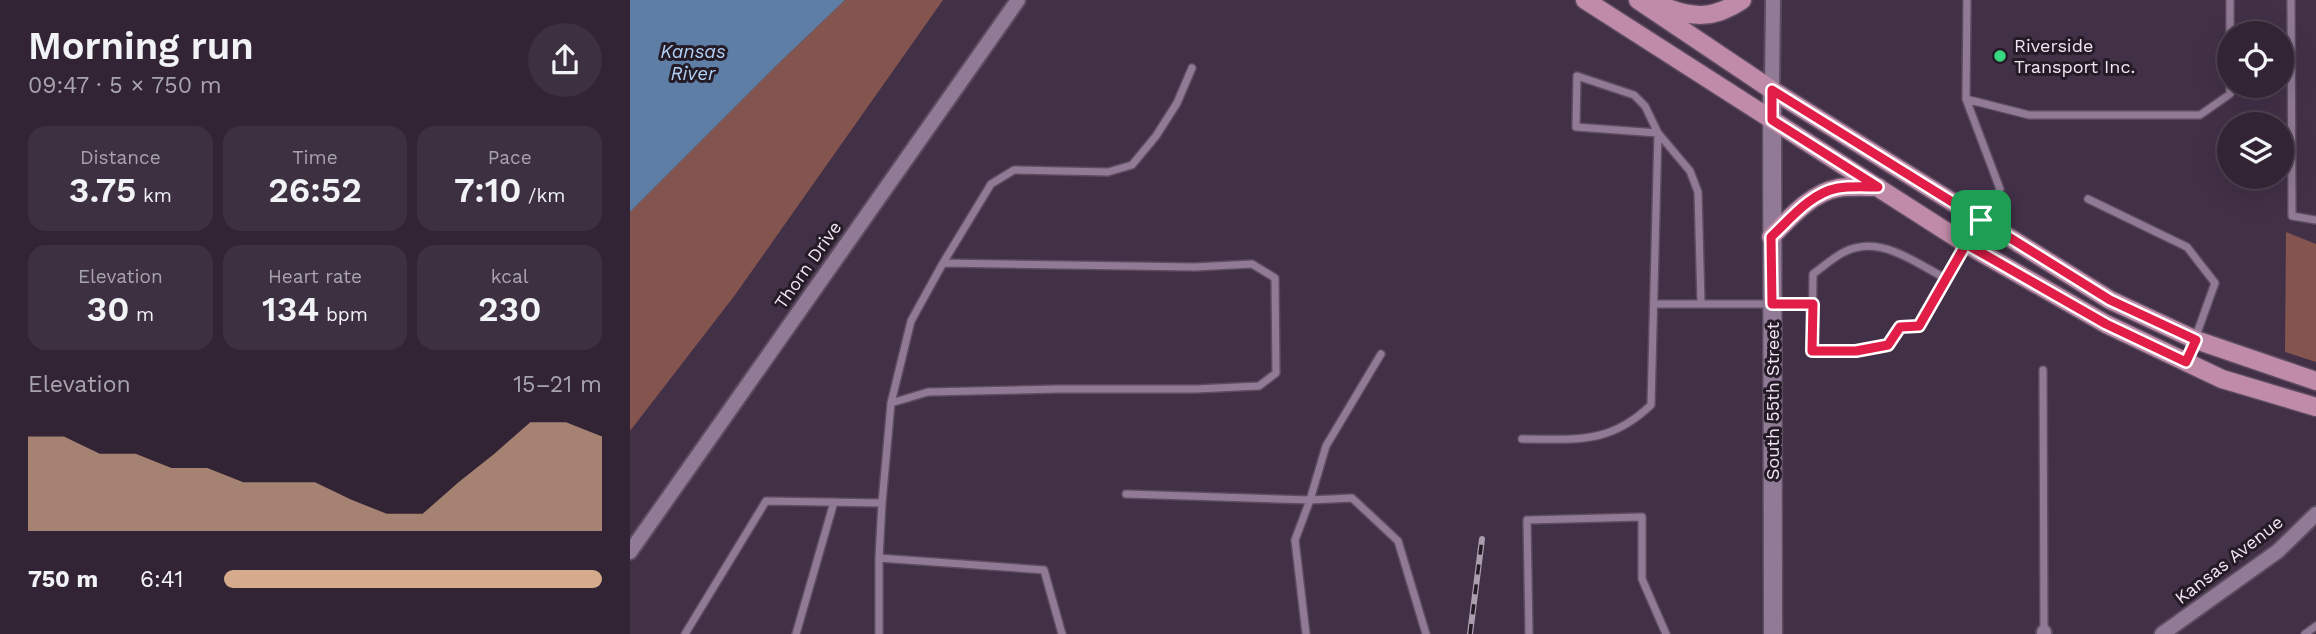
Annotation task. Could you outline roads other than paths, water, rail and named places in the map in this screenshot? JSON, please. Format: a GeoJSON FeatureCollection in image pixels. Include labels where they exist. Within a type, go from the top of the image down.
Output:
{"type":"FeatureCollection","features":[{"type":"Feature","properties":{"kind":"main road"},"geometry":{"type":"LineString","coordinates":[[1585,0],[1966,244],[2106,324],[2222,379],[2314,407]]}},
{"type":"Feature","properties":{"kind":"main road"},"geometry":{"type":"LineString","coordinates":[[1638,0],[1772,90],[2110,300],[2196,340],[2316,381]]}},
{"type":"Feature","properties":{"kind":"main road"},"geometry":{"type":"LineString","coordinates":[[1647,0],[1677,13],[1704,16],[1728,10],[1741,0]]}},
{"type":"Feature","properties":{"kind":"main road","name":"South 55th Street"},"geometry":{"type":"LineString","coordinates":[[1772,90],[1773,634]]}},
{"type":"Feature","properties":{"kind":"main road"},"geometry":{"type":"LineString","coordinates":[[1771,237],[1804,205],[1819,195],[1838,188],[1878,187]]}},
{"type":"Feature","properties":{"kind":"street","name":"Thorn Drive"},"geometry":{"type":"LineString","coordinates":[[630,552],[1018,0]]}},
{"type":"Feature","properties":{"kind":"street","name":"South 55th Street"},"geometry":{"type":"LineString","coordinates":[[1772,90],[1773,0]]}},
{"type":"Feature","properties":{"kind":"street","name":"Kansas Avenue"},"geometry":{"type":"LineString","coordinates":[[2162,634],[2278,551],[2316,514]]}},
{"type":"Feature","properties":{"kind":"lane"},"geometry":{"type":"LineString","coordinates":[[1967,0],[1966,99],[2000,189],[1981,220]]}},
{"type":"Feature","properties":{"kind":"lane"},"geometry":{"type":"LineString","coordinates":[[2230,0],[2230,21]]}},
{"type":"Feature","properties":{"kind":"lane"},"geometry":{"type":"LineString","coordinates":[[2291,0],[2292,216],[2316,220]]}},
{"type":"Feature","properties":{"kind":"lane"},"geometry":{"type":"LineString","coordinates":[[878,634],[882,503],[891,403],[911,321],[943,263],[990,184],[1014,170],[1108,172],[1132,165],[1156,136],[1177,103],[1192,68]]}},
{"type":"Feature","properties":{"kind":"lane"},"geometry":{"type":"LineString","coordinates":[[1658,133],[1576,127],[1577,76],[1634,95],[1645,106],[1658,133],[1690,170],[1698,192],[1701,304]]}},
{"type":"Feature","properties":{"kind":"lane"},"geometry":{"type":"LineString","coordinates":[[1966,99],[2029,115],[2200,115],[2224,98]]}},
{"type":"Feature","properties":{"kind":"lane"},"geometry":{"type":"LineString","coordinates":[[1522,439],[1570,439],[1608,435],[1634,421],[1651,405],[1658,133]]}},
{"type":"Feature","properties":{"kind":"lane"},"geometry":{"type":"LineString","coordinates":[[2088,199],[2186,247],[2215,283],[2186,362]]}},
{"type":"Feature","properties":{"kind":"lane"},"geometry":{"type":"LineString","coordinates":[[1947,279],[1887,249],[1860,247],[1838,256],[1813,274],[1812,351],[1856,351],[1888,345],[1900,327],[1919,326],[1947,279],[1966,244]]}},
{"type":"Feature","properties":{"kind":"lane"},"geometry":{"type":"LineString","coordinates":[[891,403],[928,392],[1259,386],[1276,373],[1275,278],[1252,264],[1195,267],[943,263]]}},
{"type":"Feature","properties":{"kind":"lane"},"geometry":{"type":"LineString","coordinates":[[1654,304],[1813,304]]}},
{"type":"Feature","properties":{"kind":"lane"},"geometry":{"type":"LineString","coordinates":[[1306,634],[1295,540],[1311,500],[1326,446],[1381,354]]}},
{"type":"Feature","properties":{"kind":"lane"},"geometry":{"type":"LineString","coordinates":[[2043,370],[2045,633]]}},
{"type":"Feature","properties":{"kind":"lane"},"geometry":{"type":"LineString","coordinates":[[1126,494],[1311,500],[1352,498],[1398,541],[1426,634]]}},
{"type":"Feature","properties":{"kind":"lane"},"geometry":{"type":"LineString","coordinates":[[685,634],[766,501],[882,503]]}},
{"type":"Feature","properties":{"kind":"lane"},"geometry":{"type":"LineString","coordinates":[[796,634],[834,502]]}},
{"type":"Feature","properties":{"kind":"lane"},"geometry":{"type":"LineString","coordinates":[[1529,634],[1527,520],[1642,517],[1642,579],[1666,634]]}},
{"type":"Feature","properties":{"kind":"lane"},"geometry":{"type":"LineString","coordinates":[[879,558],[1044,570],[1062,634]]}},
{"type":"Feature","properties":{"kind":"lane"},"geometry":{"type":"LineString","coordinates":[[2305,634],[2316,626]]}},
{"type":"Feature","properties":{"kind":"water","name":"Kansas River"},"geometry":{"type":"Polygon","coordinates":[[[630,0],[845,0],[630,212],[630,0]]]}},
{"type":"Feature","properties":{"kind":"railway"},"geometry":{"type":"LineString","coordinates":[[1470,634],[1482,539]]}},
{"type":"Feature","properties":{"kind":"place","name":"Riverside Transport Inc."},"geometry":{"type":"Point","coordinates":[2000,56]}}]}
